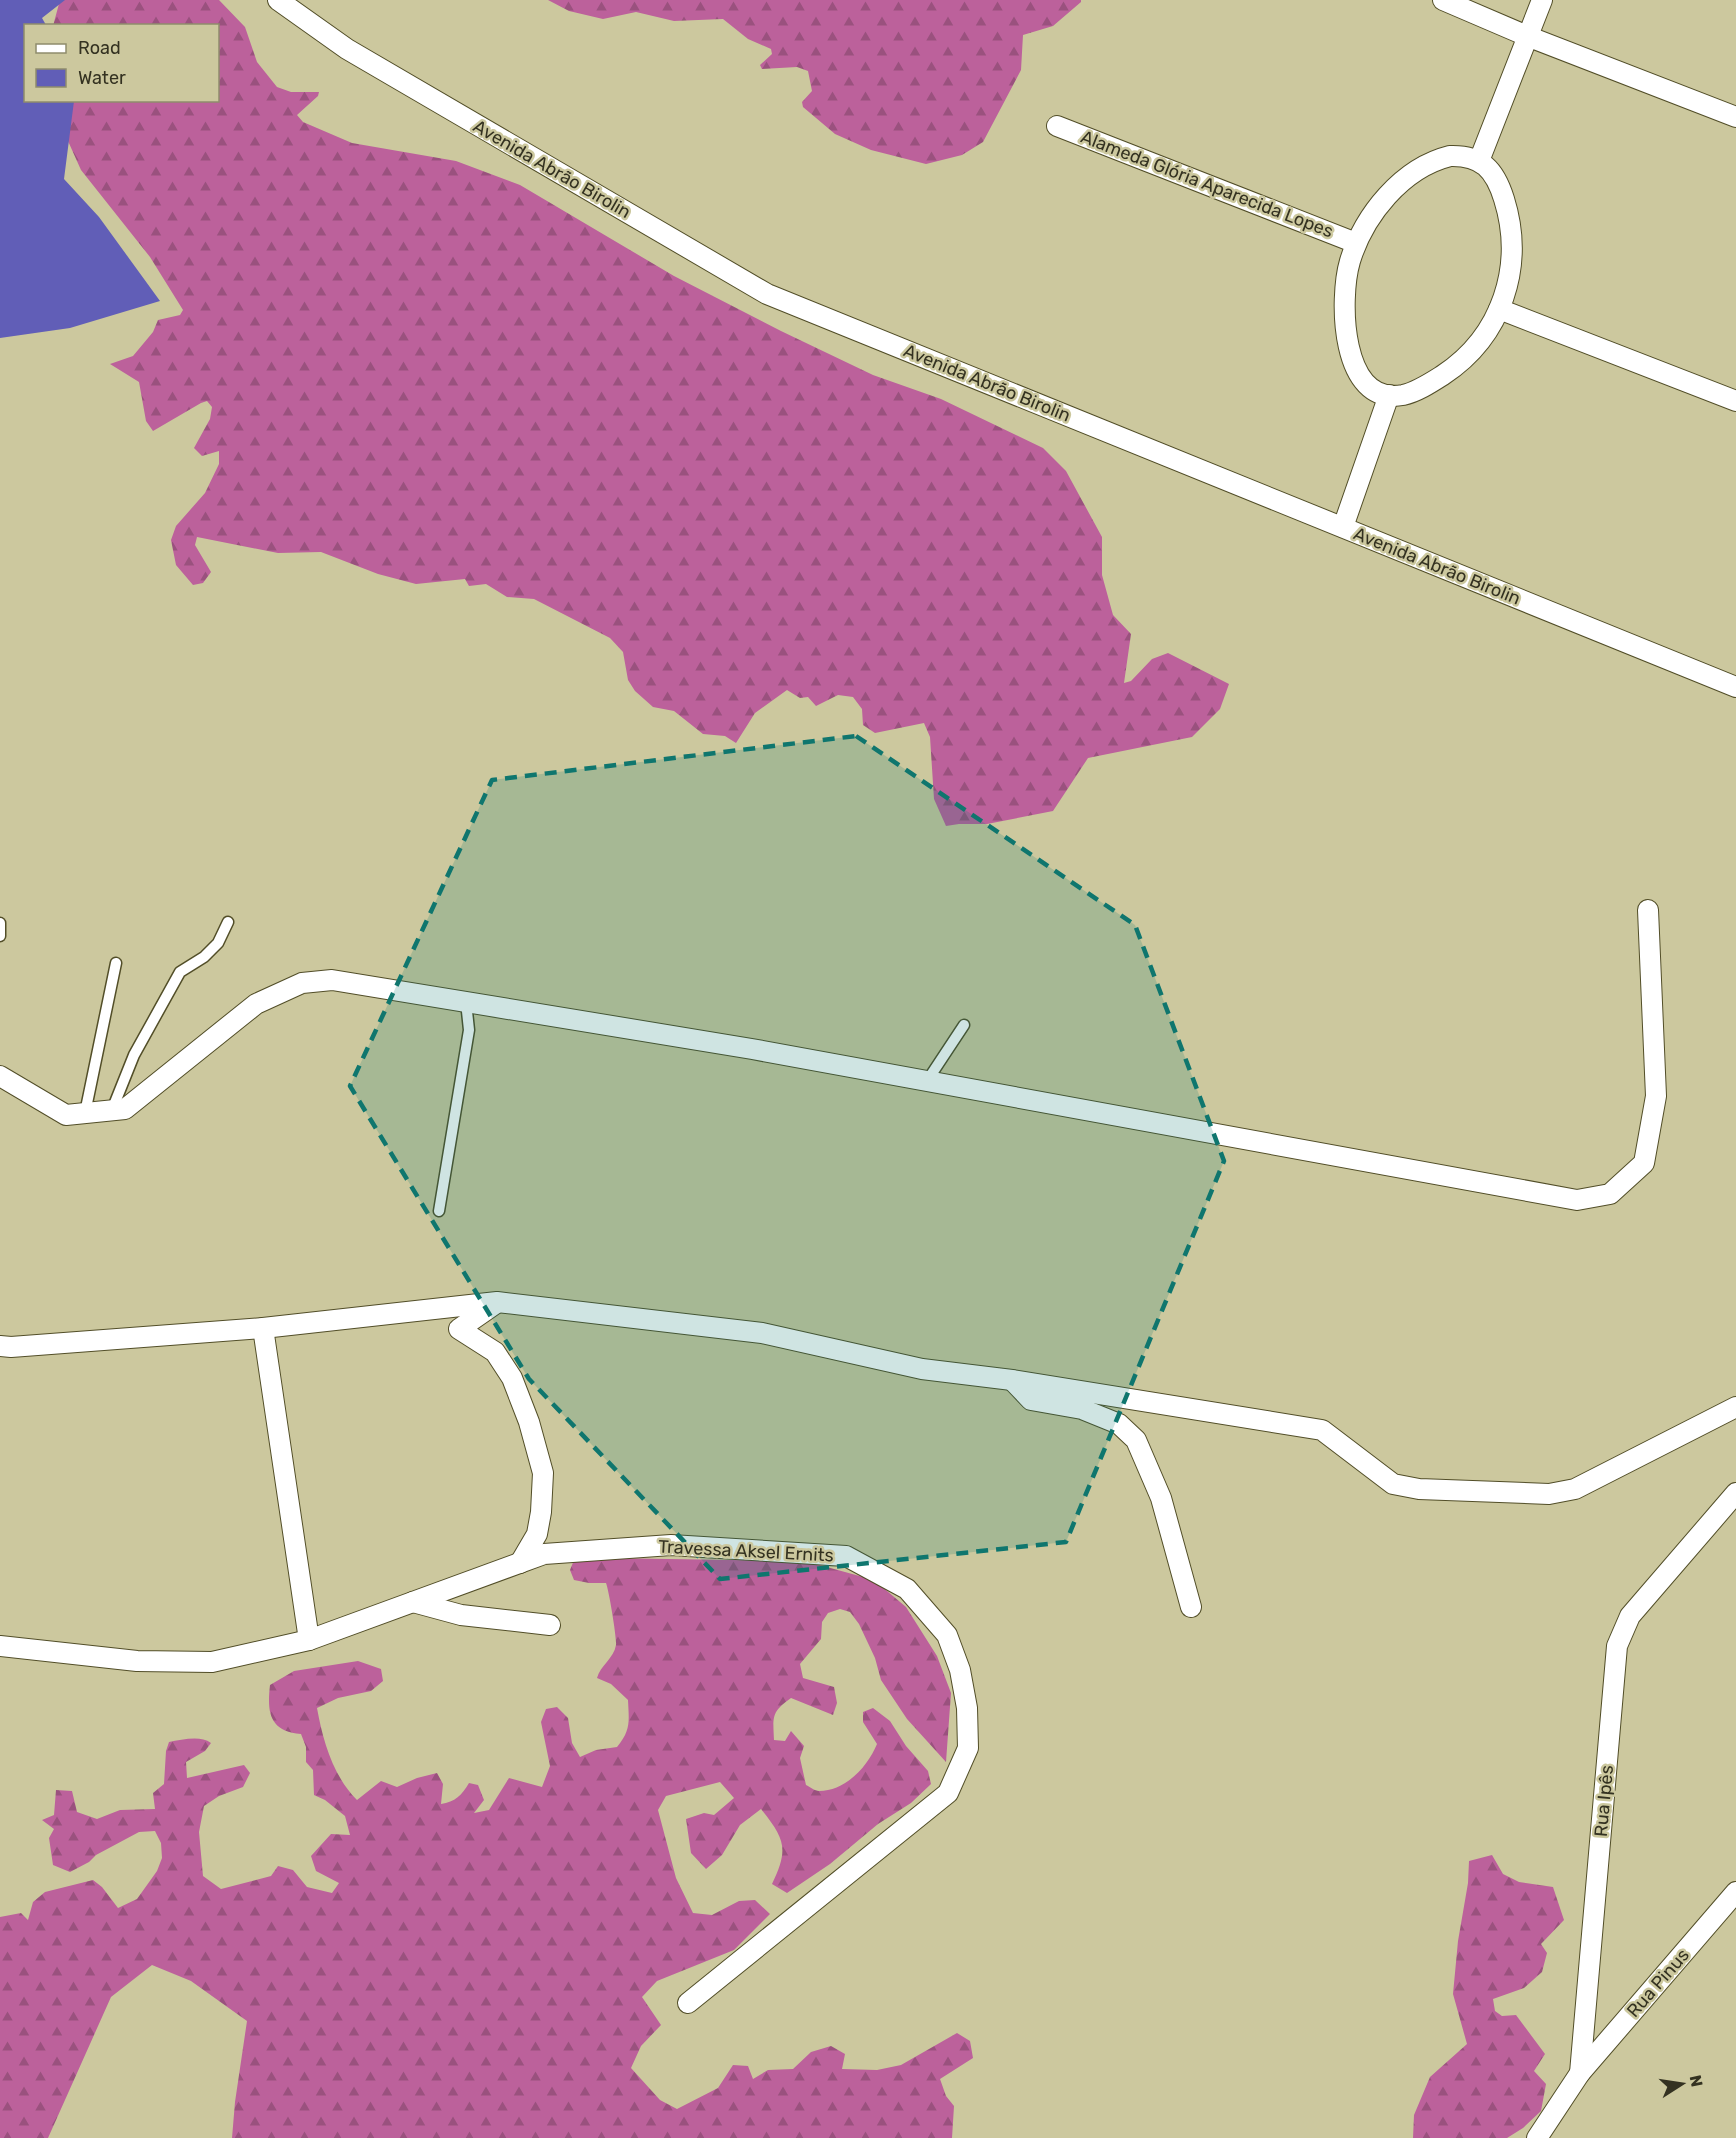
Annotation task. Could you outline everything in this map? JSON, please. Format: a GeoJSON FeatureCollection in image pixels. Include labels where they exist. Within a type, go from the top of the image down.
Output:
{"type":"FeatureCollection","features":[{"type":"Feature","properties":{"kind":"street","name":"Avenida Abrão Birolin"},"geometry":{"type":"LineString","coordinates":[[278,0],[347,49],[767,294],[1736,687]]}},
{"type":"Feature","properties":{"kind":"street"},"geometry":{"type":"LineString","coordinates":[[1443,0],[1527,36],[1736,117]]}},
{"type":"Feature","properties":{"kind":"street"},"geometry":{"type":"LineString","coordinates":[[1479,161],[1542,0]]}},
{"type":"Feature","properties":{"kind":"street","name":"Alameda Glória Aparecida Lopes"},"geometry":{"type":"LineString","coordinates":[[1057,126],[1356,243]]}},
{"type":"Feature","properties":{"kind":"street"},"geometry":{"type":"LineString","coordinates":[[1450,156],[1479,161],[1494,175],[1499,184],[1512,232],[1511,272],[1499,309],[1480,342],[1453,368],[1411,392],[1389,395],[1379,392],[1364,382],[1355,366],[1345,319],[1346,280],[1356,243],[1387,196],[1415,172],[1450,156]]}},
{"type":"Feature","properties":{"kind":"street"},"geometry":{"type":"LineString","coordinates":[[1499,309],[1736,401]]}},
{"type":"Feature","properties":{"kind":"street"},"geometry":{"type":"LineString","coordinates":[[1343,527],[1389,395]]}},
{"type":"Feature","properties":{"kind":"street"},"geometry":{"type":"LineString","coordinates":[[0,1076],[66,1115],[125,1109],[256,1004],[302,983],[332,980],[752,1048],[1577,1200],[1610,1194],[1644,1163],[1656,1096],[1648,910]]}},
{"type":"Feature","properties":{"kind":"street"},"geometry":{"type":"LineString","coordinates":[[498,1302],[459,1329],[495,1352],[512,1378],[529,1422],[543,1473],[542,1512],[537,1534],[520,1563]]}},
{"type":"Feature","properties":{"kind":"street"},"geometry":{"type":"LineString","coordinates":[[0,1346],[263,1328],[498,1302],[762,1333],[922,1369],[1012,1380],[1322,1430],[1393,1484],[1419,1489],[1549,1494],[1575,1489],[1736,1407]]}},
{"type":"Feature","properties":{"kind":"street"},"geometry":{"type":"LineString","coordinates":[[263,1328],[309,1640]]}},
{"type":"Feature","properties":{"kind":"street"},"geometry":{"type":"LineString","coordinates":[[1012,1380],[1031,1400],[1082,1409],[1119,1424],[1136,1440],[1161,1498],[1191,1607]]}},
{"type":"Feature","properties":{"kind":"street","name":"Rua Ipês"},"geometry":{"type":"LineString","coordinates":[[1537,2138],[1580,2073],[1617,1646],[1630,1616],[1736,1493]]}},
{"type":"Feature","properties":{"kind":"street","name":"Travessa Aksel Ernits"},"geometry":{"type":"LineString","coordinates":[[0,1646],[137,1661],[212,1662],[309,1640],[544,1554],[671,1545],[846,1556],[906,1589],[947,1635],[960,1670],[967,1708],[968,1748],[948,1793],[688,2003]]}},
{"type":"Feature","properties":{"kind":"street"},"geometry":{"type":"LineString","coordinates":[[413,1602],[461,1616],[550,1624]]}},
{"type":"Feature","properties":{"kind":"street","name":"Rua Pinus"},"geometry":{"type":"LineString","coordinates":[[1580,2073],[1736,1893]]}},
{"type":"Feature","properties":{"kind":"lane"},"geometry":{"type":"LineString","coordinates":[[112,1110],[134,1055],[180,972],[204,957],[218,943],[228,922]]}},
{"type":"Feature","properties":{"kind":"lane"},"geometry":{"type":"LineString","coordinates":[[0,923],[0,936]]}},
{"type":"Feature","properties":{"kind":"lane"},"geometry":{"type":"LineString","coordinates":[[85,1113],[116,963]]}},
{"type":"Feature","properties":{"kind":"lane"},"geometry":{"type":"LineString","coordinates":[[439,1211],[469,1030],[466,1002]]}},
{"type":"Feature","properties":{"kind":"lane"},"geometry":{"type":"LineString","coordinates":[[927,1080],[964,1024]]}},
{"type":"Feature","properties":{"kind":"highlighted area"},"geometry":{"type":"Polygon","coordinates":[[[856,736],[1135,925],[1224,1161],[1066,1542],[720,1579],[529,1379],[350,1086],[492,780],[856,736]]]}},
{"type":"Feature","properties":{"kind":"green space"},"geometry":{"type":"Polygon","coordinates":[[[60,0],[219,0],[245,27],[257,62],[277,87],[291,92],[319,92],[318,96],[297,115],[303,122],[352,143],[456,161],[520,185],[674,276],[781,331],[873,375],[941,399],[1043,448],[1066,471],[1102,537],[1102,575],[1113,615],[1131,634],[1124,683],[1131,681],[1152,659],[1168,653],[1229,684],[1220,709],[1192,737],[1088,758],[1053,811],[987,824],[946,826],[934,799],[930,737],[924,723],[875,733],[863,725],[862,709],[853,697],[838,695],[816,706],[808,697],[800,698],[787,690],[755,713],[736,743],[725,736],[703,734],[674,711],[653,707],[635,691],[628,680],[623,652],[610,638],[534,599],[507,597],[486,584],[469,586],[465,579],[416,584],[378,574],[321,552],[278,553],[197,537],[195,545],[211,572],[203,583],[193,585],[176,565],[171,540],[176,526],[205,493],[219,464],[219,451],[202,456],[194,448],[210,419],[212,407],[207,401],[201,403],[153,431],[146,421],[139,382],[110,364],[133,356],[153,332],[158,320],[180,315],[183,310],[150,257],[81,170],[68,141],[65,102],[219,102],[219,24],[54,24],[60,0]]]}},
{"type":"Feature","properties":{"kind":"green space"},"geometry":{"type":"Polygon","coordinates":[[[548,0],[1081,0],[1081,2],[1053,26],[1023,35],[1021,70],[983,142],[962,155],[926,164],[871,150],[835,134],[803,107],[802,102],[812,91],[808,71],[797,67],[762,69],[760,65],[772,54],[771,49],[748,39],[723,19],[674,21],[636,12],[603,19],[569,11],[548,0]]]}},
{"type":"Feature","properties":{"kind":"green space"},"geometry":{"type":"Polygon","coordinates":[[[604,1558],[805,1561],[874,1580],[906,1607],[937,1656],[951,1693],[946,1762],[907,1719],[881,1680],[875,1658],[859,1624],[850,1612],[840,1609],[828,1613],[822,1622],[821,1639],[800,1664],[803,1678],[834,1687],[837,1703],[833,1715],[791,1698],[777,1711],[773,1726],[774,1740],[785,1741],[791,1731],[804,1746],[800,1758],[806,1785],[817,1791],[829,1790],[855,1776],[873,1752],[877,1744],[863,1722],[863,1712],[873,1708],[890,1721],[906,1746],[928,1771],[931,1784],[911,1803],[878,1824],[830,1864],[787,1893],[772,1884],[781,1862],[782,1845],[775,1828],[761,1809],[740,1825],[722,1855],[706,1869],[691,1853],[686,1819],[704,1813],[714,1815],[734,1798],[720,1782],[666,1796],[658,1810],[676,1878],[693,1913],[712,1915],[739,1901],[755,1900],[770,1914],[734,1950],[657,1981],[642,1997],[661,2025],[641,2046],[631,2068],[660,2100],[677,2109],[718,2088],[733,2065],[748,2066],[753,2079],[768,2070],[793,2069],[811,2052],[831,2046],[845,2054],[842,2069],[877,2070],[901,2065],[957,2033],[970,2041],[973,2058],[940,2079],[946,2096],[954,2106],[952,2138],[232,2138],[247,2021],[191,1981],[152,1965],[111,1997],[48,2138],[0,2138],[0,1917],[21,1913],[28,1920],[33,1902],[45,1892],[93,1880],[102,1887],[118,1908],[137,1899],[157,1871],[162,1858],[161,1843],[155,1831],[139,1832],[70,1872],[53,1865],[49,1838],[54,1829],[42,1820],[54,1815],[56,1790],[72,1791],[77,1812],[97,1819],[120,1810],[155,1809],[153,1793],[164,1784],[166,1751],[169,1742],[202,1739],[211,1743],[205,1751],[186,1762],[187,1778],[244,1765],[250,1773],[243,1787],[219,1796],[204,1806],[199,1832],[203,1876],[221,1889],[271,1876],[278,1866],[293,1870],[307,1887],[332,1893],[339,1883],[316,1871],[311,1856],[331,1834],[350,1835],[345,1816],[325,1800],[314,1795],[313,1770],[306,1762],[306,1747],[301,1734],[282,1729],[272,1718],[269,1704],[270,1685],[294,1671],[358,1661],[381,1669],[383,1681],[371,1691],[338,1698],[317,1708],[330,1757],[349,1791],[357,1800],[381,1781],[397,1787],[417,1778],[437,1773],[443,1784],[441,1804],[458,1797],[469,1783],[478,1785],[484,1800],[474,1813],[489,1810],[509,1778],[542,1787],[550,1766],[541,1722],[546,1709],[557,1707],[568,1718],[572,1743],[580,1757],[596,1750],[617,1747],[625,1736],[629,1720],[628,1700],[611,1684],[597,1678],[613,1654],[616,1645],[606,1583],[574,1580],[570,1570],[574,1560],[604,1558]]]}},
{"type":"Feature","properties":{"kind":"green space"},"geometry":{"type":"Polygon","coordinates":[[[1492,1855],[1503,1874],[1519,1882],[1553,1887],[1564,1920],[1541,1944],[1547,1953],[1542,1972],[1524,1988],[1493,1999],[1495,2011],[1502,2016],[1516,2015],[1545,2054],[1534,2071],[1546,2084],[1541,2111],[1523,2128],[1507,2138],[1413,2138],[1414,2115],[1430,2077],[1467,2044],[1453,1994],[1458,1941],[1468,1883],[1469,1861],[1492,1855]]]}},
{"type":"Feature","properties":{"kind":"water"},"geometry":{"type":"Polygon","coordinates":[[[0,0],[65,0],[42,18],[45,24],[24,24],[24,102],[74,102],[64,179],[99,217],[160,301],[70,328],[0,338],[0,0]]]}}]}
